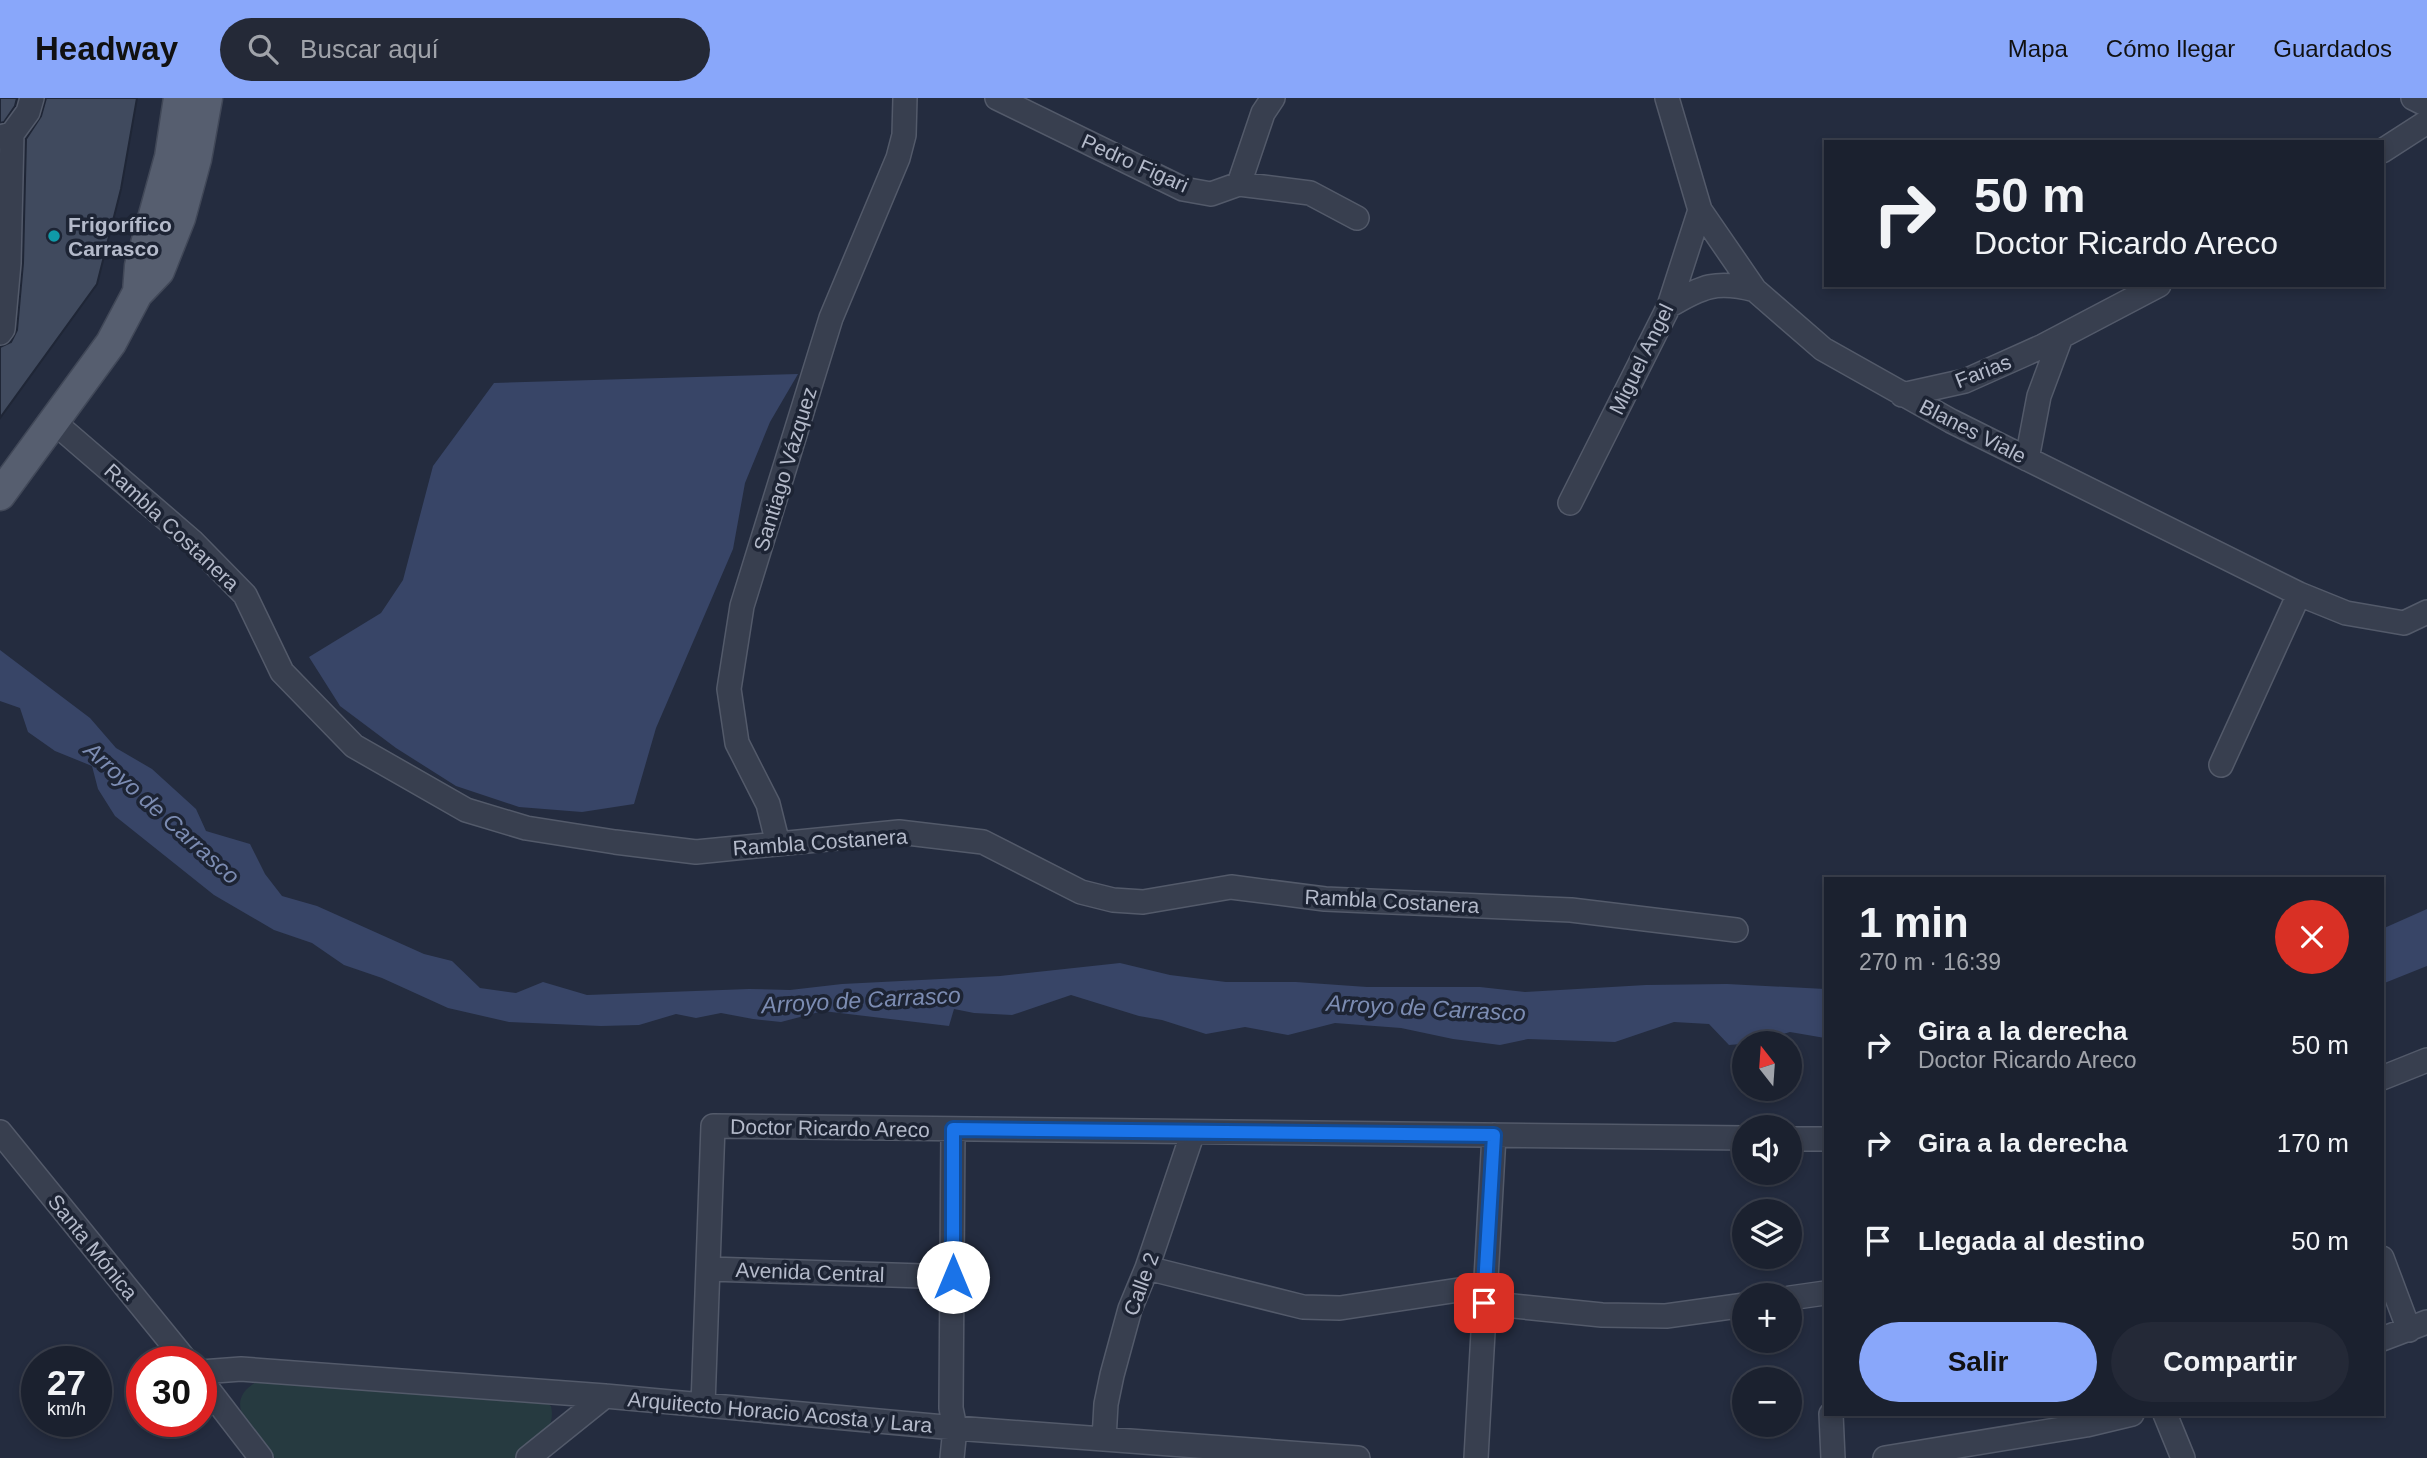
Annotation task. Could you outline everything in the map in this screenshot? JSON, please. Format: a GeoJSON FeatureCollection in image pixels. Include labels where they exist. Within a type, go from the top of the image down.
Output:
{"type":"FeatureCollection","features":[{"type":"Feature","properties":{"kind":"main road"},"geometry":{"type":"LineString","coordinates":[[137,294],[140,266],[170,157],[179,98]]}},
{"type":"Feature","properties":{"kind":"main road"},"geometry":{"type":"LineString","coordinates":[[0,495],[111,343],[137,294],[159,271],[180,218],[196,159],[207,98]]}},
{"type":"Feature","properties":{"kind":"street"},"geometry":{"type":"LineString","coordinates":[[0,333],[3,328],[9,263],[6,136],[27,112],[32,98]]}},
{"type":"Feature","properties":{"kind":"street","name":"Santiago Vázquez"},"geometry":{"type":"LineString","coordinates":[[778,844],[768,804],[737,743],[729,689],[742,606],[831,318],[898,158],[904,135],[905,98]]}},
{"type":"Feature","properties":{"kind":"street","name":"Pedro Figari"},"geometry":{"type":"LineString","coordinates":[[997,98],[1183,188],[1210,194],[1239,184],[1310,193],[1357,218]]}},
{"type":"Feature","properties":{"kind":"street"},"geometry":{"type":"LineString","coordinates":[[1239,184],[1263,113],[1273,98]]}},
{"type":"Feature","properties":{"kind":"street","name":"Blanes Viale"},"geometry":{"type":"LineString","coordinates":[[1667,98],[1700,210],[1755,290],[1823,349],[1902,395],[2299,594],[2346,613],[2404,623],[2427,612]]}},
{"type":"Feature","properties":{"kind":"street"},"geometry":{"type":"LineString","coordinates":[[2413,98],[2427,104]]}},
{"type":"Feature","properties":{"kind":"street"},"geometry":{"type":"LineString","coordinates":[[2384,150],[2427,122]]}},
{"type":"Feature","properties":{"kind":"street","name":"Miguel Angel"},"geometry":{"type":"LineString","coordinates":[[1570,503],[1669,306],[1700,210]]}},
{"type":"Feature","properties":{"kind":"street"},"geometry":{"type":"LineString","coordinates":[[1669,306],[1693,292],[1711,286],[1731,284],[1755,290]]}},
{"type":"Feature","properties":{"kind":"street","name":"Farias"},"geometry":{"type":"LineString","coordinates":[[1902,395],[1965,381],[2061,337],[2155,287]]}},
{"type":"Feature","properties":{"kind":"street","name":"Farias"},"geometry":{"type":"LineString","coordinates":[[2027,459],[2039,396],[2061,337]]}},
{"type":"Feature","properties":{"kind":"street","name":"Rambla Costanera"},"geometry":{"type":"LineString","coordinates":[[55,423],[193,542],[245,595],[282,672],[354,746],[466,810],[526,828],[696,852],[899,832],[983,842],[1081,892],[1113,900],[1143,902],[1231,887],[1325,899],[1571,911],[1737,930]]}},
{"type":"Feature","properties":{"kind":"street"},"geometry":{"type":"LineString","coordinates":[[2221,765],[2299,594]]}},
{"type":"Feature","properties":{"kind":"street"},"geometry":{"type":"LineString","coordinates":[[2384,1077],[2427,1060]]}},
{"type":"Feature","properties":{"kind":"street","name":"Doctor Ricardo Areco"},"geometry":{"type":"LineString","coordinates":[[710,1269],[713,1126],[1732,1139]]}},
{"type":"Feature","properties":{"kind":"street"},"geometry":{"type":"LineString","coordinates":[[952,1458],[955,1428],[951,1408],[953,1129]]}},
{"type":"Feature","properties":{"kind":"street","name":"Santa Mónica"},"geometry":{"type":"LineString","coordinates":[[0,1132],[174,1346]]}},
{"type":"Feature","properties":{"kind":"street","name":"Calle 2"},"geometry":{"type":"LineString","coordinates":[[1095,1445],[1130,1309],[1147,1268],[1193,1132]]}},
{"type":"Feature","properties":{"kind":"street"},"geometry":{"type":"LineString","coordinates":[[1476,1458],[1494,1135]]}},
{"type":"Feature","properties":{"kind":"street"},"geometry":{"type":"LineString","coordinates":[[1802,1139],[1824,1139]]}},
{"type":"Feature","properties":{"kind":"street"},"geometry":{"type":"LineString","coordinates":[[2384,1262],[2418,1326],[2384,1338]]}},
{"type":"Feature","properties":{"kind":"street"},"geometry":{"type":"LineString","coordinates":[[1147,1268],[1303,1307],[1340,1308],[1485,1294],[1602,1315],[1666,1316],[1732,1307]]}},
{"type":"Feature","properties":{"kind":"street"},"geometry":{"type":"LineString","coordinates":[[703,1405],[710,1269]]}},
{"type":"Feature","properties":{"kind":"street","name":"Avenida Central"},"geometry":{"type":"LineString","coordinates":[[710,1269],[953,1277]]}},
{"type":"Feature","properties":{"kind":"street"},"geometry":{"type":"LineString","coordinates":[[1802,1296],[1824,1293]]}},
{"type":"Feature","properties":{"kind":"street","name":"Arquitecto Horacio Acosta y Lara"},"geometry":{"type":"LineString","coordinates":[[217,1371],[241,1369],[605,1396],[955,1428],[1095,1445],[1358,1458]]}},
{"type":"Feature","properties":{"kind":"street"},"geometry":{"type":"LineString","coordinates":[[528,1458],[605,1396]]}},
{"type":"Feature","properties":{"kind":"street"},"geometry":{"type":"LineString","coordinates":[[217,1401],[261,1458]]}},
{"type":"Feature","properties":{"kind":"street"},"geometry":{"type":"LineString","coordinates":[[1831,1416],[1833,1458]]}},
{"type":"Feature","properties":{"kind":"street"},"geometry":{"type":"LineString","coordinates":[[1885,1458],[2086,1425],[2124,1416]]}},
{"type":"Feature","properties":{"kind":"street"},"geometry":{"type":"LineString","coordinates":[[2166,1416],[2183,1458]]}},
{"type":"Feature","properties":{"kind":"shaded area"},"geometry":{"type":"Polygon","coordinates":[[[260,1380],[544,1401],[551,1406],[552,1415],[542,1436],[515,1458],[275,1458],[250,1428],[240,1408],[241,1398],[247,1389],[260,1380]]]}},
{"type":"Feature","properties":{"kind":"water"},"geometry":{"type":"Polygon","coordinates":[[[798,374],[770,422],[745,483],[733,549],[656,728],[634,804],[582,812],[519,807],[456,786],[396,748],[340,706],[309,657],[381,613],[403,580],[433,466],[494,383],[798,374]]]}},
{"type":"Feature","properties":{"kind":"water","name":"Arroyo de Carrasco"},"geometry":{"type":"Polygon","coordinates":[[[0,650],[90,718],[116,748],[152,769],[196,809],[206,831],[250,844],[265,874],[282,896],[317,906],[424,954],[452,961],[480,988],[516,993],[543,982],[587,995],[790,990],[842,984],[1000,976],[1120,963],[1170,975],[1226,982],[1296,982],[1367,987],[1480,987],[1525,992],[1646,985],[1727,984],[1824,989],[1824,1038],[1802,1034],[1802,1031],[1732,1031],[1732,1045],[1729,1045],[1709,1024],[1674,1022],[1615,1042],[1528,1039],[1500,1045],[1401,1028],[1335,1023],[1288,1035],[1245,1027],[1206,1034],[1071,995],[1012,1015],[954,1009],[949,1026],[823,1011],[781,1022],[721,1013],[696,1018],[676,1014],[639,1025],[509,1022],[448,1008],[382,978],[344,965],[312,943],[274,930],[214,895],[115,816],[98,789],[92,766],[55,751],[28,732],[20,708],[0,701],[0,650]]]}},
{"type":"Feature","properties":{"kind":"water"},"geometry":{"type":"Polygon","coordinates":[[[2427,909],[2427,966],[2384,983],[2384,928],[2427,909]]]}},
{"type":"Feature","properties":{"kind":"building"},"geometry":{"type":"Polygon","coordinates":[[[0,98],[17,98],[15,106],[4,122],[0,123],[0,98]]]}},
{"type":"Feature","properties":{"kind":"building","name":"Frigorífico Carrasco"},"geometry":{"type":"Polygon","coordinates":[[[46,98],[137,98],[121,189],[97,284],[0,418],[0,347],[11,342],[17,330],[23,263],[26,139],[41,116],[46,98]]]}},
{"type":"Feature","properties":{"kind":"place","name":"Frigorífico Carrasco"},"geometry":{"type":"Point","coordinates":[54,236]}},
{"type":"Feature","properties":{"kind":"route"},"geometry":{"type":"LineString","coordinates":[[953,1277],[953,1129],[1494,1135],[1484,1303]]}}]}
